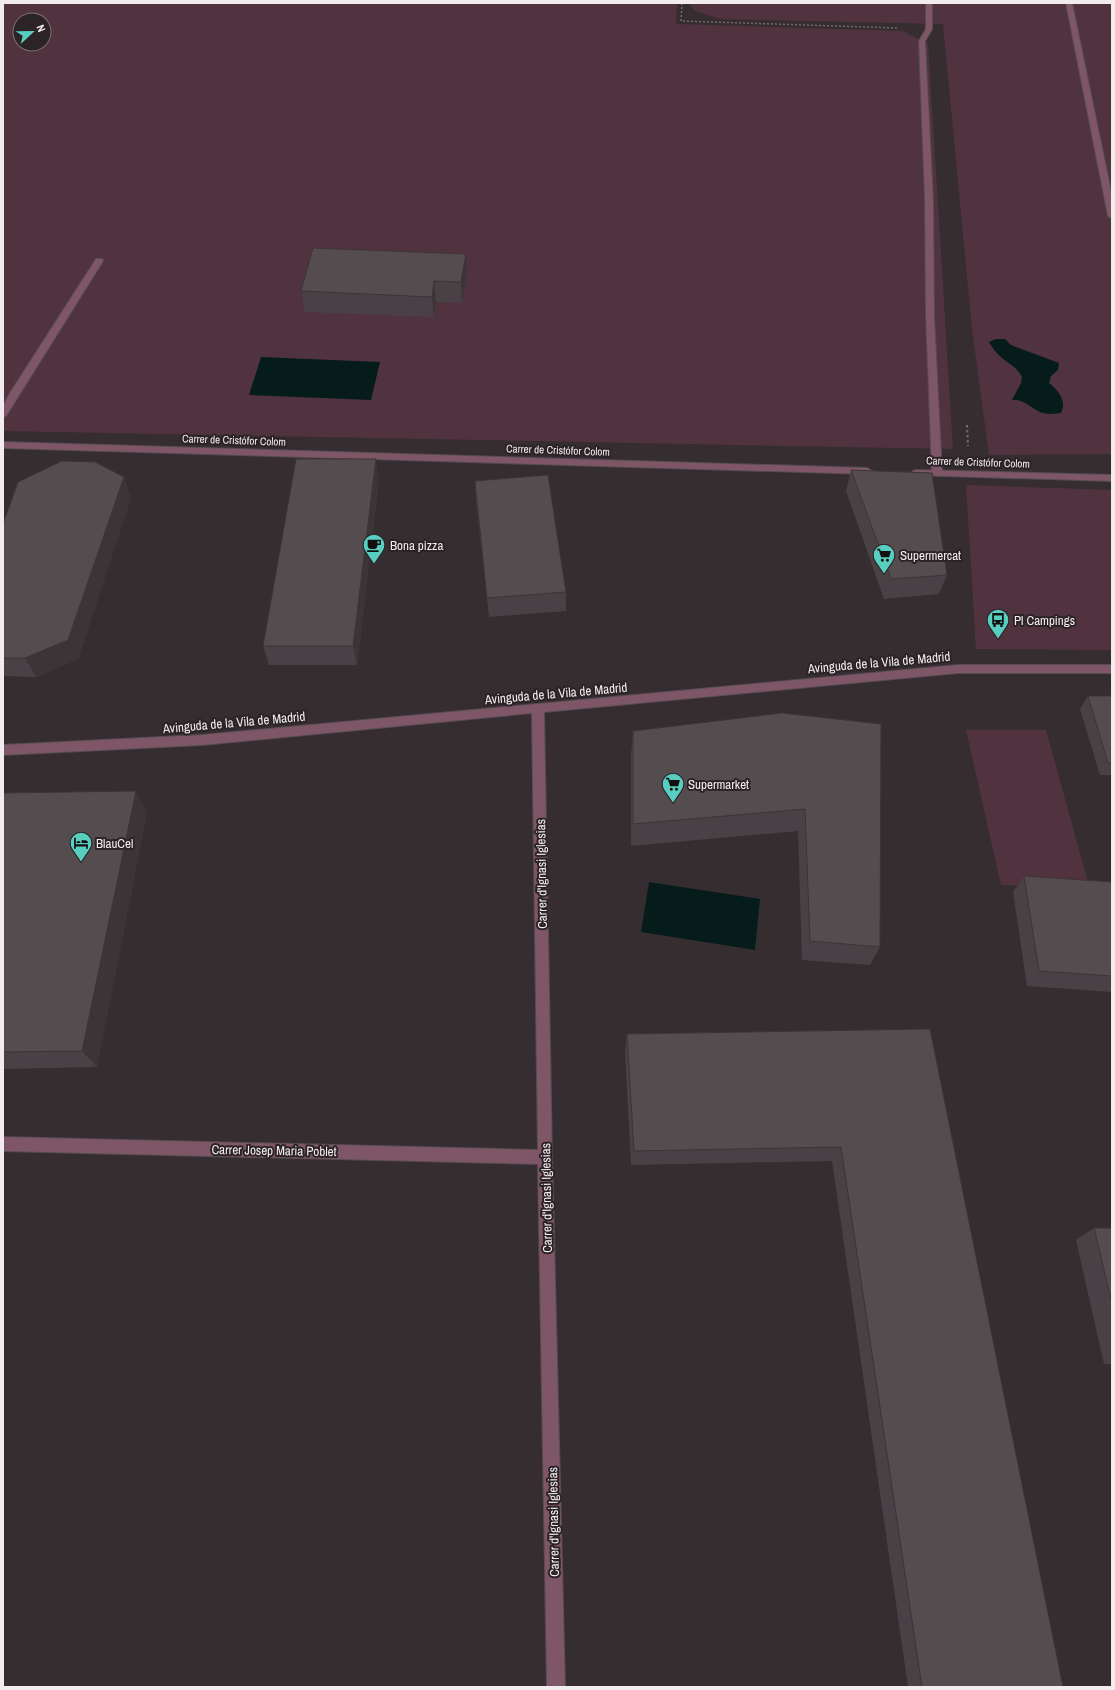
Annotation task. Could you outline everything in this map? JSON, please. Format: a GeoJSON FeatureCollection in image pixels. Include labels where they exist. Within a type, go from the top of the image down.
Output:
{"type":"FeatureCollection","features":[{"type":"Feature","properties":{"kind":"street"},"geometry":{"type":"LineString","coordinates":[[929,3],[929,30],[922,41],[929,200],[930,316],[937,473]]}},
{"type":"Feature","properties":{"kind":"street"},"geometry":{"type":"LineString","coordinates":[[1069,3],[1112,216]]}},
{"type":"Feature","properties":{"kind":"street"},"geometry":{"type":"LineString","coordinates":[[3,414],[99,261]]}},
{"type":"Feature","properties":{"kind":"street","name":"Carrer de Cristófor Colom"},"geometry":{"type":"LineString","coordinates":[[3,445],[873,471]]}},
{"type":"Feature","properties":{"kind":"street","name":"Carrer de Cristófor Colom"},"geometry":{"type":"LineString","coordinates":[[905,472],[1112,478]]}},
{"type":"Feature","properties":{"kind":"street","name":"Avinguda de la Vila de Madrid"},"geometry":{"type":"LineString","coordinates":[[3,750],[202,740],[958,669],[1112,669]]}},
{"type":"Feature","properties":{"kind":"street","name":"Carrer d'Ignasi Iglesias"},"geometry":{"type":"LineString","coordinates":[[538,709],[545,1156],[556,1687]]}},
{"type":"Feature","properties":{"kind":"street","name":"Carrer Josep Maria Poblet"},"geometry":{"type":"LineString","coordinates":[[3,1144],[545,1156]]}},
{"type":"Feature","properties":{"kind":"path"},"geometry":{"type":"LineString","coordinates":[[682,3],[681,21],[929,30]]}},
{"type":"Feature","properties":{"kind":"path"},"geometry":{"type":"LineString","coordinates":[[966,418],[970,474]]}},
{"type":"Feature","properties":{"kind":"shaded area"},"geometry":{"type":"Polygon","coordinates":[[[3,3],[677,3],[676,24],[903,31],[928,44],[953,449],[3,431],[3,3]]]}},
{"type":"Feature","properties":{"kind":"shaded area"},"geometry":{"type":"Polygon","coordinates":[[[688,3],[1112,3],[1112,454],[989,455],[972,329],[943,24],[721,19],[695,11],[688,3]]]}},
{"type":"Feature","properties":{"kind":"shaded area"},"geometry":{"type":"Polygon","coordinates":[[[996,339],[1005,339],[1011,345],[1059,363],[1058,370],[1051,376],[1049,383],[1061,396],[1063,409],[1061,413],[1044,413],[1023,402],[1012,400],[1021,383],[1022,377],[1015,368],[999,355],[989,342],[996,339]]]}},
{"type":"Feature","properties":{"kind":"shaded area"},"geometry":{"type":"Polygon","coordinates":[[[261,357],[380,362],[371,400],[249,395],[261,357]]]}},
{"type":"Feature","properties":{"kind":"shaded area"},"geometry":{"type":"Polygon","coordinates":[[[966,485],[1112,490],[1112,650],[976,649],[966,485]]]}},
{"type":"Feature","properties":{"kind":"shaded area"},"geometry":{"type":"Polygon","coordinates":[[[966,730],[1046,730],[1089,886],[1001,885],[966,730]]]}},
{"type":"Feature","properties":{"kind":"shaded area"},"geometry":{"type":"Polygon","coordinates":[[[649,882],[760,899],[755,950],[641,932],[649,882]]]}},
{"type":"Feature","properties":{"kind":"building"},"geometry":{"type":"Polygon","coordinates":[[[313,248],[466,254],[461,282],[434,281],[432,297],[301,291],[313,248]]]}},
{"type":"Feature","properties":{"kind":"building"},"geometry":{"type":"Polygon","coordinates":[[[296,459],[376,459],[353,646],[263,646],[296,459]]]}},
{"type":"Feature","properties":{"kind":"building"},"geometry":{"type":"Polygon","coordinates":[[[62,461],[95,462],[124,477],[68,640],[25,658],[3,658],[3,524],[18,482],[62,461]]]}},
{"type":"Feature","properties":{"kind":"building"},"geometry":{"type":"Polygon","coordinates":[[[851,470],[932,473],[947,575],[891,579],[851,470]]]}},
{"type":"Feature","properties":{"kind":"building"},"geometry":{"type":"Polygon","coordinates":[[[548,475],[566,592],[487,598],[475,481],[548,475]]]}},
{"type":"Feature","properties":{"kind":"building"},"geometry":{"type":"Polygon","coordinates":[[[1088,696],[1112,696],[1112,763],[1108,763],[1088,696]]]}},
{"type":"Feature","properties":{"kind":"building"},"geometry":{"type":"Polygon","coordinates":[[[782,713],[881,724],[880,947],[810,941],[805,809],[633,824],[633,731],[782,713]]]}},
{"type":"Feature","properties":{"kind":"building"},"geometry":{"type":"Polygon","coordinates":[[[136,791],[82,1051],[3,1052],[3,793],[136,791]]]}},
{"type":"Feature","properties":{"kind":"building"},"geometry":{"type":"Polygon","coordinates":[[[1024,876],[1112,882],[1112,976],[1039,971],[1024,876]]]}},
{"type":"Feature","properties":{"kind":"building"},"geometry":{"type":"Polygon","coordinates":[[[930,1029],[1063,1687],[922,1687],[841,1147],[634,1151],[627,1034],[930,1029]]]}},
{"type":"Feature","properties":{"kind":"building"},"geometry":{"type":"Polygon","coordinates":[[[1094,1228],[1112,1228],[1112,1303],[1094,1228]]]}},
{"type":"Feature","properties":{"kind":"place","name":"Bona pizza"},"geometry":{"type":"Point","coordinates":[374,564]}},
{"type":"Feature","properties":{"kind":"place","name":"Supermercat"},"geometry":{"type":"Point","coordinates":[884,574]}},
{"type":"Feature","properties":{"kind":"place","name":"Pl Campings"},"geometry":{"type":"Point","coordinates":[998,640]}},
{"type":"Feature","properties":{"kind":"place","name":"Supermarket"},"geometry":{"type":"Point","coordinates":[673,804]}},
{"type":"Feature","properties":{"kind":"place","name":"BlauCel"},"geometry":{"type":"Point","coordinates":[81,862]}}]}
